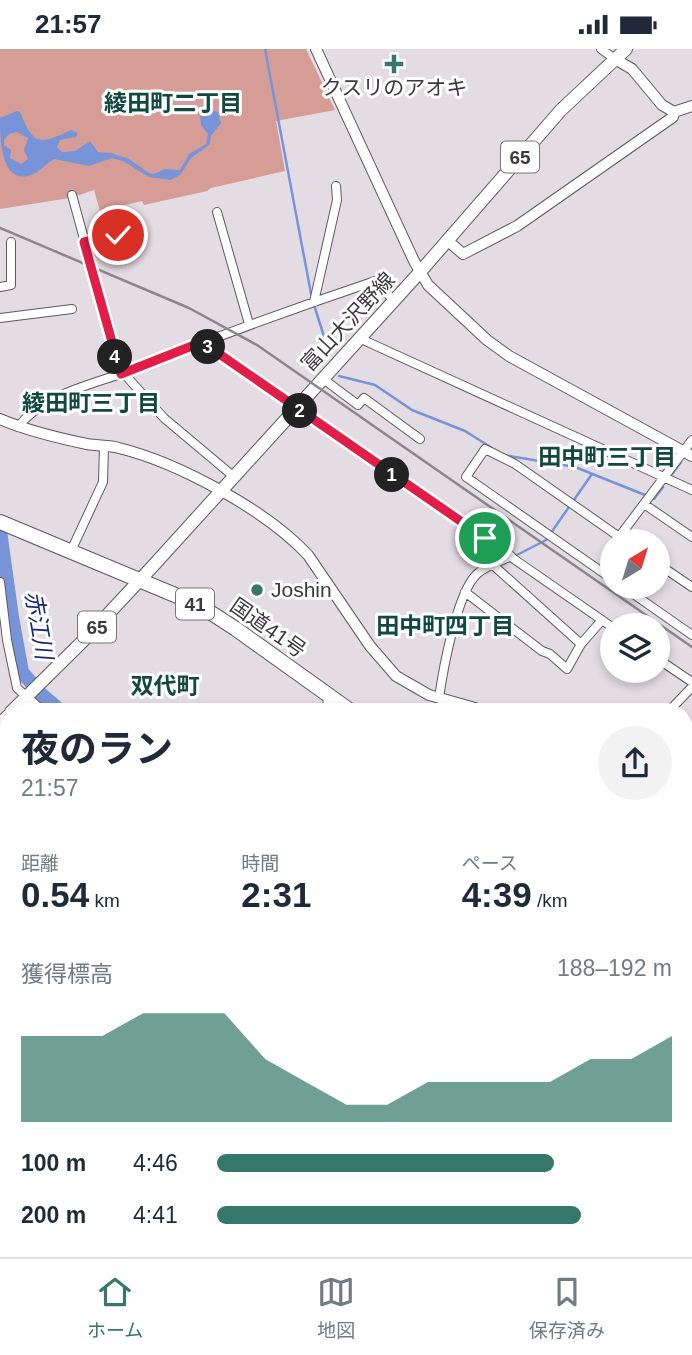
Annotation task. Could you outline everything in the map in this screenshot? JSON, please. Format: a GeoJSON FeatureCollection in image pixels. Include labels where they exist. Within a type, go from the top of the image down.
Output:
{"type":"FeatureCollection","features":[{"type":"Feature","properties":{"kind":"highway","name":"国道41号"},"geometry":{"type":"LineString","coordinates":[[0,522],[199,605],[339,703]]}},
{"type":"Feature","properties":{"kind":"main road","name":"富山大沢野線"},"geometry":{"type":"LineString","coordinates":[[20,703],[141,579],[420,272],[561,110],[626,49]]}},
{"type":"Feature","properties":{"kind":"street"},"geometry":{"type":"LineString","coordinates":[[316,49],[428,285],[509,356],[687,454]]}},
{"type":"Feature","properties":{"kind":"street"},"geometry":{"type":"LineString","coordinates":[[601,49],[632,69],[662,105],[674,112],[692,106]]}},
{"type":"Feature","properties":{"kind":"street"},"geometry":{"type":"LineString","coordinates":[[447,240],[463,254],[498,237],[644,138],[673,117],[674,112]]}},
{"type":"Feature","properties":{"kind":"street"},"geometry":{"type":"LineString","coordinates":[[314,302],[337,200],[336,186]]}},
{"type":"Feature","properties":{"kind":"street"},"geometry":{"type":"LineString","coordinates":[[72,195],[121,374],[127,377],[164,418],[233,476]]}},
{"type":"Feature","properties":{"kind":"street"},"geometry":{"type":"LineString","coordinates":[[217,212],[248,324]]}},
{"type":"Feature","properties":{"kind":"street"},"geometry":{"type":"LineString","coordinates":[[84,242],[118,235]]}},
{"type":"Feature","properties":{"kind":"street"},"geometry":{"type":"LineString","coordinates":[[0,287],[11,285],[10,242]]}},
{"type":"Feature","properties":{"kind":"street"},"geometry":{"type":"LineString","coordinates":[[18,427],[28,414],[59,396],[248,324],[379,281],[393,301]]}},
{"type":"Feature","properties":{"kind":"street"},"geometry":{"type":"LineString","coordinates":[[0,318],[72,309]]}},
{"type":"Feature","properties":{"kind":"street"},"geometry":{"type":"LineString","coordinates":[[359,338],[692,490]]}},
{"type":"Feature","properties":{"kind":"street"},"geometry":{"type":"LineString","coordinates":[[202,342],[600,618]]}},
{"type":"Feature","properties":{"kind":"street"},"geometry":{"type":"LineString","coordinates":[[322,378],[358,405],[364,398],[420,439]]}},
{"type":"Feature","properties":{"kind":"street"},"geometry":{"type":"LineString","coordinates":[[0,419],[18,427],[67,440],[141,454],[184,472],[247,505],[297,543],[324,576],[370,646],[396,676],[439,698],[457,703]]}},
{"type":"Feature","properties":{"kind":"street"},"geometry":{"type":"LineString","coordinates":[[628,529],[663,478],[687,454],[692,440]]}},
{"type":"Feature","properties":{"kind":"street"},"geometry":{"type":"LineString","coordinates":[[71,551],[103,482],[104,446]]}},
{"type":"Feature","properties":{"kind":"street"},"geometry":{"type":"LineString","coordinates":[[600,571],[466,477],[485,449],[514,464],[608,529]]}},
{"type":"Feature","properties":{"kind":"street"},"geometry":{"type":"LineString","coordinates":[[644,504],[692,537]]}},
{"type":"Feature","properties":{"kind":"street"},"geometry":{"type":"LineString","coordinates":[[439,698],[447,647],[468,583],[478,572],[511,557]]}},
{"type":"Feature","properties":{"kind":"street"},"geometry":{"type":"LineString","coordinates":[[492,565],[581,643]]}},
{"type":"Feature","properties":{"kind":"street"},"geometry":{"type":"LineString","coordinates":[[670,573],[692,587]]}},
{"type":"Feature","properties":{"kind":"street"},"geometry":{"type":"LineString","coordinates":[[0,582],[7,640],[17,688],[34,703]]}},
{"type":"Feature","properties":{"kind":"street"},"geometry":{"type":"LineString","coordinates":[[465,592],[542,651],[550,654],[566,670],[581,643],[600,621]]}},
{"type":"Feature","properties":{"kind":"street"},"geometry":{"type":"LineString","coordinates":[[641,599],[692,635]]}},
{"type":"Feature","properties":{"kind":"street"},"geometry":{"type":"LineString","coordinates":[[670,668],[692,685],[676,703]]}},
{"type":"Feature","properties":{"kind":"street"},"geometry":{"type":"LineString","coordinates":[[328,695],[328,703]]}},
{"type":"Feature","properties":{"kind":"shaded area"},"geometry":{"type":"Polygon","coordinates":[[[0,49],[306,49],[335,110],[276,121],[285,171],[144,205],[142,201],[100,211],[94,190],[70,198],[0,209],[0,49]]]}},
{"type":"Feature","properties":{"kind":"water"},"geometry":{"type":"Polygon","coordinates":[[[207,109],[218,112],[221,123],[211,136],[210,144],[191,158],[181,174],[171,180],[149,177],[123,161],[112,158],[89,166],[54,159],[34,174],[21,176],[8,167],[0,136],[0,118],[17,111],[29,131],[39,139],[44,140],[71,130],[78,133],[76,137],[60,140],[57,147],[62,152],[75,151],[90,141],[98,152],[129,159],[154,174],[165,169],[180,170],[189,154],[206,144],[208,134],[201,125],[200,115],[207,109]],[[17,132],[9,134],[4,140],[4,145],[11,150],[10,158],[21,164],[28,159],[24,150],[28,138],[17,132]]]}},
{"type":"Feature","properties":{"kind":"waterway"},"geometry":{"type":"LineString","coordinates":[[265,49],[312,299]]}},
{"type":"Feature","properties":{"kind":"waterway"},"geometry":{"type":"LineString","coordinates":[[314,305],[330,355]]}},
{"type":"Feature","properties":{"kind":"waterway"},"geometry":{"type":"LineString","coordinates":[[339,376],[375,385],[412,410],[465,431],[492,448]]}},
{"type":"Feature","properties":{"kind":"waterway"},"geometry":{"type":"LineString","coordinates":[[504,455],[575,467],[645,495]]}},
{"type":"Feature","properties":{"kind":"waterway"},"geometry":{"type":"LineString","coordinates":[[670,477],[681,462]]}},
{"type":"Feature","properties":{"kind":"waterway"},"geometry":{"type":"LineString","coordinates":[[513,557],[546,540],[592,474]]}},
{"type":"Feature","properties":{"kind":"waterway"},"geometry":{"type":"LineString","coordinates":[[654,499],[663,487]]}},
{"type":"Feature","properties":{"kind":"waterway","name":"赤江川"},"geometry":{"type":"LineString","coordinates":[[0,531],[22,672],[52,703]]}},
{"type":"Feature","properties":{"kind":"railway"},"geometry":{"type":"LineString","coordinates":[[0,228],[189,308],[257,345],[692,647]]}},
{"type":"Feature","properties":{"kind":"place","name":"クスリのアオキ"},"geometry":{"type":"Point","coordinates":[394,64]}},
{"type":"Feature","properties":{"kind":"place","name":"Joshin"},"geometry":{"type":"Point","coordinates":[257,590]}},
{"type":"Feature","properties":{"kind":"district","name":"綾田町二丁目"},"geometry":{"type":"Point","coordinates":[173,103]}},
{"type":"Feature","properties":{"kind":"district","name":"綾田町三丁目"},"geometry":{"type":"Point","coordinates":[91,403]}},
{"type":"Feature","properties":{"kind":"district","name":"田中町三丁目"},"geometry":{"type":"Point","coordinates":[607,457]}},
{"type":"Feature","properties":{"kind":"district","name":"田中町四丁目"},"geometry":{"type":"Point","coordinates":[445,626]}},
{"type":"Feature","properties":{"kind":"district","name":"双代町"},"geometry":{"type":"Point","coordinates":[165,686]}},
{"type":"Feature","properties":{"kind":"route"},"geometry":{"type":"LineString","coordinates":[[118,235],[84,242],[121,374],[202,342],[485,538]]}}]}
